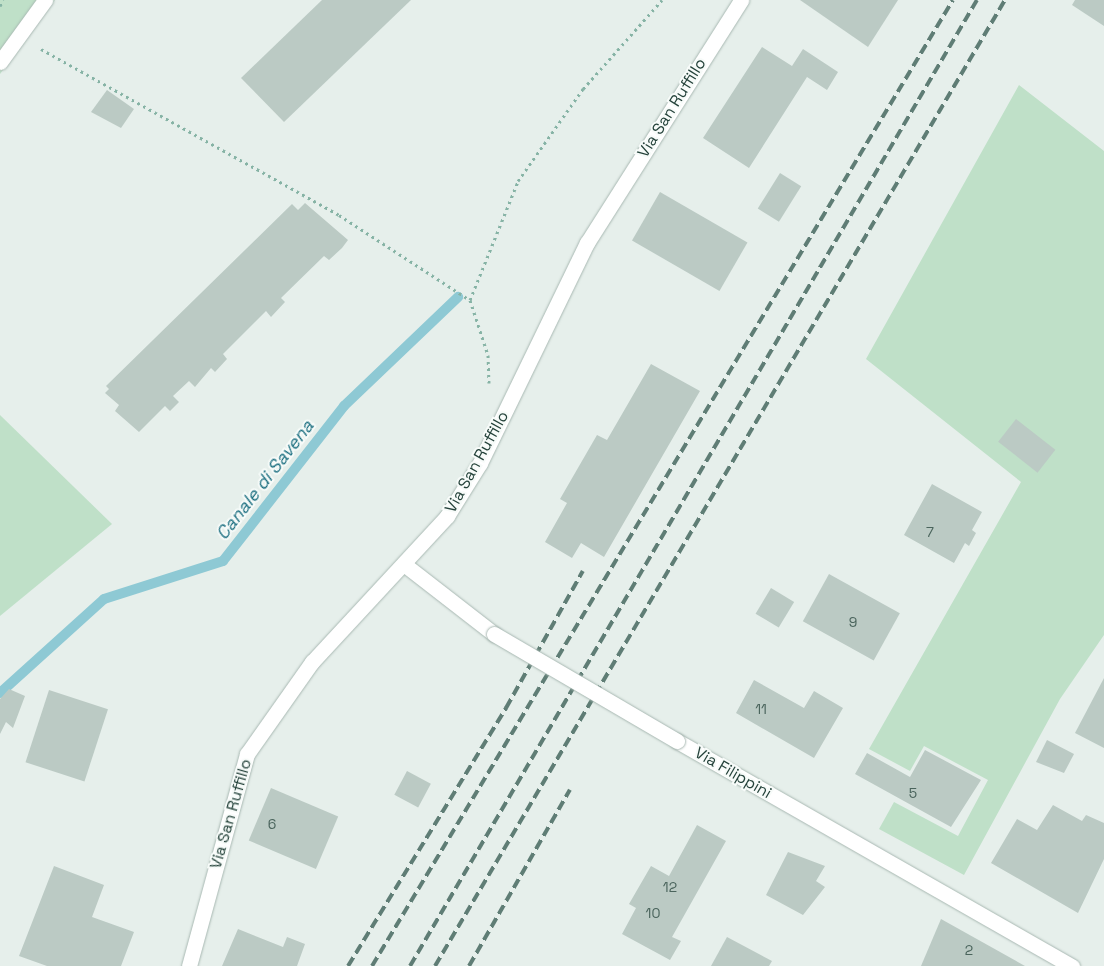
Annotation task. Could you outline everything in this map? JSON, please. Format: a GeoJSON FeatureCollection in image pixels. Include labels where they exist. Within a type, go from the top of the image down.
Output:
{"type":"FeatureCollection","features":[{"type":"Feature","properties":{"kind":"street"},"geometry":{"type":"LineString","coordinates":[[0,62],[17,36],[45,0]]}},
{"type":"Feature","properties":{"kind":"street","name":"Via San Ruffillo"},"geometry":{"type":"LineString","coordinates":[[189,966],[246,754],[312,662],[405,565],[447,516],[480,463],[587,243],[741,0]]}},
{"type":"Feature","properties":{"kind":"street","name":"Via Filippini"},"geometry":{"type":"LineString","coordinates":[[405,565],[494,634],[677,741],[1072,966]]}},
{"type":"Feature","properties":{"kind":"path"},"geometry":{"type":"LineString","coordinates":[[0,6],[3,0]]}},
{"type":"Feature","properties":{"kind":"path"},"geometry":{"type":"LineString","coordinates":[[470,300],[518,181],[583,89],[662,0]]}},
{"type":"Feature","properties":{"kind":"path"},"geometry":{"type":"LineString","coordinates":[[17,36],[339,215],[470,300],[488,355],[488,393]]}},
{"type":"Feature","properties":{"kind":"green space"},"geometry":{"type":"Polygon","coordinates":[[[0,0],[55,0],[0,74],[0,0]]]}},
{"type":"Feature","properties":{"kind":"green space"},"geometry":{"type":"Polygon","coordinates":[[[1019,85],[1104,151],[1104,635],[1060,699],[964,875],[879,829],[894,802],[958,836],[988,780],[924,746],[910,771],[869,749],[1021,482],[866,359],[1019,85]]]}},
{"type":"Feature","properties":{"kind":"green space"},"geometry":{"type":"Polygon","coordinates":[[[0,415],[112,524],[0,616],[0,415]]]}},
{"type":"Feature","properties":{"kind":"building"},"geometry":{"type":"Polygon","coordinates":[[[322,0],[411,0],[284,122],[241,78],[322,0]]]}},
{"type":"Feature","properties":{"kind":"building"},"geometry":{"type":"Polygon","coordinates":[[[800,0],[898,0],[868,47],[800,0]]]}},
{"type":"Feature","properties":{"kind":"building"},"geometry":{"type":"Polygon","coordinates":[[[1075,0],[1104,0],[1104,26],[1072,5],[1075,0]]]}},
{"type":"Feature","properties":{"kind":"building"},"geometry":{"type":"Polygon","coordinates":[[[762,47],[792,66],[803,49],[838,72],[827,90],[807,77],[749,168],[703,138],[762,47]]]}},
{"type":"Feature","properties":{"kind":"building"},"geometry":{"type":"Polygon","coordinates":[[[107,90],[134,109],[121,128],[91,112],[107,90]]]}},
{"type":"Feature","properties":{"kind":"building"},"geometry":{"type":"Polygon","coordinates":[[[780,173],[801,186],[779,222],[758,209],[780,173]]]}},
{"type":"Feature","properties":{"kind":"building"},"geometry":{"type":"Polygon","coordinates":[[[660,192],[747,243],[719,291],[632,240],[660,192]]]}},
{"type":"Feature","properties":{"kind":"building"},"geometry":{"type":"Polygon","coordinates":[[[305,203],[348,240],[329,260],[324,256],[281,298],[285,302],[271,317],[266,311],[223,354],[227,359],[215,372],[211,368],[195,387],[189,381],[173,396],[179,402],[170,411],[165,406],[139,432],[115,411],[119,405],[105,393],[109,389],[106,386],[292,204],[298,210],[305,203]]]}},
{"type":"Feature","properties":{"kind":"building"},"geometry":{"type":"Polygon","coordinates":[[[651,364],[700,391],[604,557],[581,543],[572,558],[545,542],[567,503],[560,499],[597,435],[607,440],[651,364]]]}},
{"type":"Feature","properties":{"kind":"building"},"geometry":{"type":"Polygon","coordinates":[[[1016,419],[1055,450],[1038,473],[998,442],[1016,419]]]}},
{"type":"Feature","properties":{"kind":"building"},"geometry":{"type":"Polygon","coordinates":[[[932,484],[982,512],[972,530],[976,533],[969,546],[965,543],[954,563],[904,535],[932,484]]]}},
{"type":"Feature","properties":{"kind":"building"},"geometry":{"type":"Polygon","coordinates":[[[829,574],[900,613],[874,660],[803,621],[829,574]]]}},
{"type":"Feature","properties":{"kind":"building"},"geometry":{"type":"Polygon","coordinates":[[[771,588],[794,602],[779,628],[756,614],[771,588]]]}},
{"type":"Feature","properties":{"kind":"building"},"geometry":{"type":"Polygon","coordinates":[[[1104,678],[1104,748],[1075,733],[1104,678]]]}},
{"type":"Feature","properties":{"kind":"building"},"geometry":{"type":"Polygon","coordinates":[[[754,680],[804,708],[814,691],[843,708],[814,758],[736,713],[754,680]]]}},
{"type":"Feature","properties":{"kind":"building"},"geometry":{"type":"Polygon","coordinates":[[[9,689],[25,696],[13,728],[6,722],[0,734],[0,699],[9,689]]]}},
{"type":"Feature","properties":{"kind":"building"},"geometry":{"type":"Polygon","coordinates":[[[49,690],[108,709],[84,781],[26,762],[49,690]]]}},
{"type":"Feature","properties":{"kind":"building"},"geometry":{"type":"Polygon","coordinates":[[[1047,740],[1074,754],[1064,773],[1036,762],[1047,740]]]}},
{"type":"Feature","properties":{"kind":"building"},"geometry":{"type":"Polygon","coordinates":[[[925,750],[981,780],[951,827],[855,774],[867,753],[910,777],[925,750]]]}},
{"type":"Feature","properties":{"kind":"building"},"geometry":{"type":"Polygon","coordinates":[[[407,771],[431,784],[418,808],[394,795],[407,771]]]}},
{"type":"Feature","properties":{"kind":"building"},"geometry":{"type":"Polygon","coordinates":[[[271,788],[338,817],[316,869],[249,840],[271,788]]]}},
{"type":"Feature","properties":{"kind":"building"},"geometry":{"type":"Polygon","coordinates":[[[1053,805],[1082,821],[1086,815],[1104,823],[1104,859],[1078,913],[991,863],[1017,819],[1037,830],[1053,805]]]}},
{"type":"Feature","properties":{"kind":"building"},"geometry":{"type":"Polygon","coordinates":[[[697,825],[726,841],[672,937],[681,941],[670,960],[622,934],[636,908],[629,904],[651,866],[669,876],[697,825]]]}},
{"type":"Feature","properties":{"kind":"building"},"geometry":{"type":"Polygon","coordinates":[[[788,852],[825,866],[816,881],[825,887],[803,915],[766,895],[788,852]]]}},
{"type":"Feature","properties":{"kind":"building"},"geometry":{"type":"Polygon","coordinates":[[[54,866],[104,885],[92,917],[134,932],[121,966],[47,966],[19,956],[54,866]]]}},
{"type":"Feature","properties":{"kind":"building"},"geometry":{"type":"Polygon","coordinates":[[[941,919],[1025,966],[921,966],[941,919]]]}},
{"type":"Feature","properties":{"kind":"building"},"geometry":{"type":"Polygon","coordinates":[[[238,929],[283,947],[287,937],[305,944],[297,966],[222,966],[238,929]]]}},
{"type":"Feature","properties":{"kind":"building"},"geometry":{"type":"Polygon","coordinates":[[[727,937],[772,961],[769,966],[711,966],[727,937]]]}},
{"type":"Feature","properties":{"kind":"waterway","name":"Canale di Savena"},"geometry":{"type":"LineString","coordinates":[[0,693],[104,599],[223,561],[344,406],[458,297]]}},
{"type":"Feature","properties":{"kind":"railway"},"geometry":{"type":"LineString","coordinates":[[372,966],[953,0]]}},
{"type":"Feature","properties":{"kind":"railway"},"geometry":{"type":"LineString","coordinates":[[410,966],[977,0]]}},
{"type":"Feature","properties":{"kind":"railway"},"geometry":{"type":"LineString","coordinates":[[435,966],[1005,0]]}},
{"type":"Feature","properties":{"kind":"railway"},"geometry":{"type":"LineString","coordinates":[[348,966],[506,708],[583,571]]}},
{"type":"Feature","properties":{"kind":"railway"},"geometry":{"type":"LineString","coordinates":[[469,966],[570,790]]}}]}
